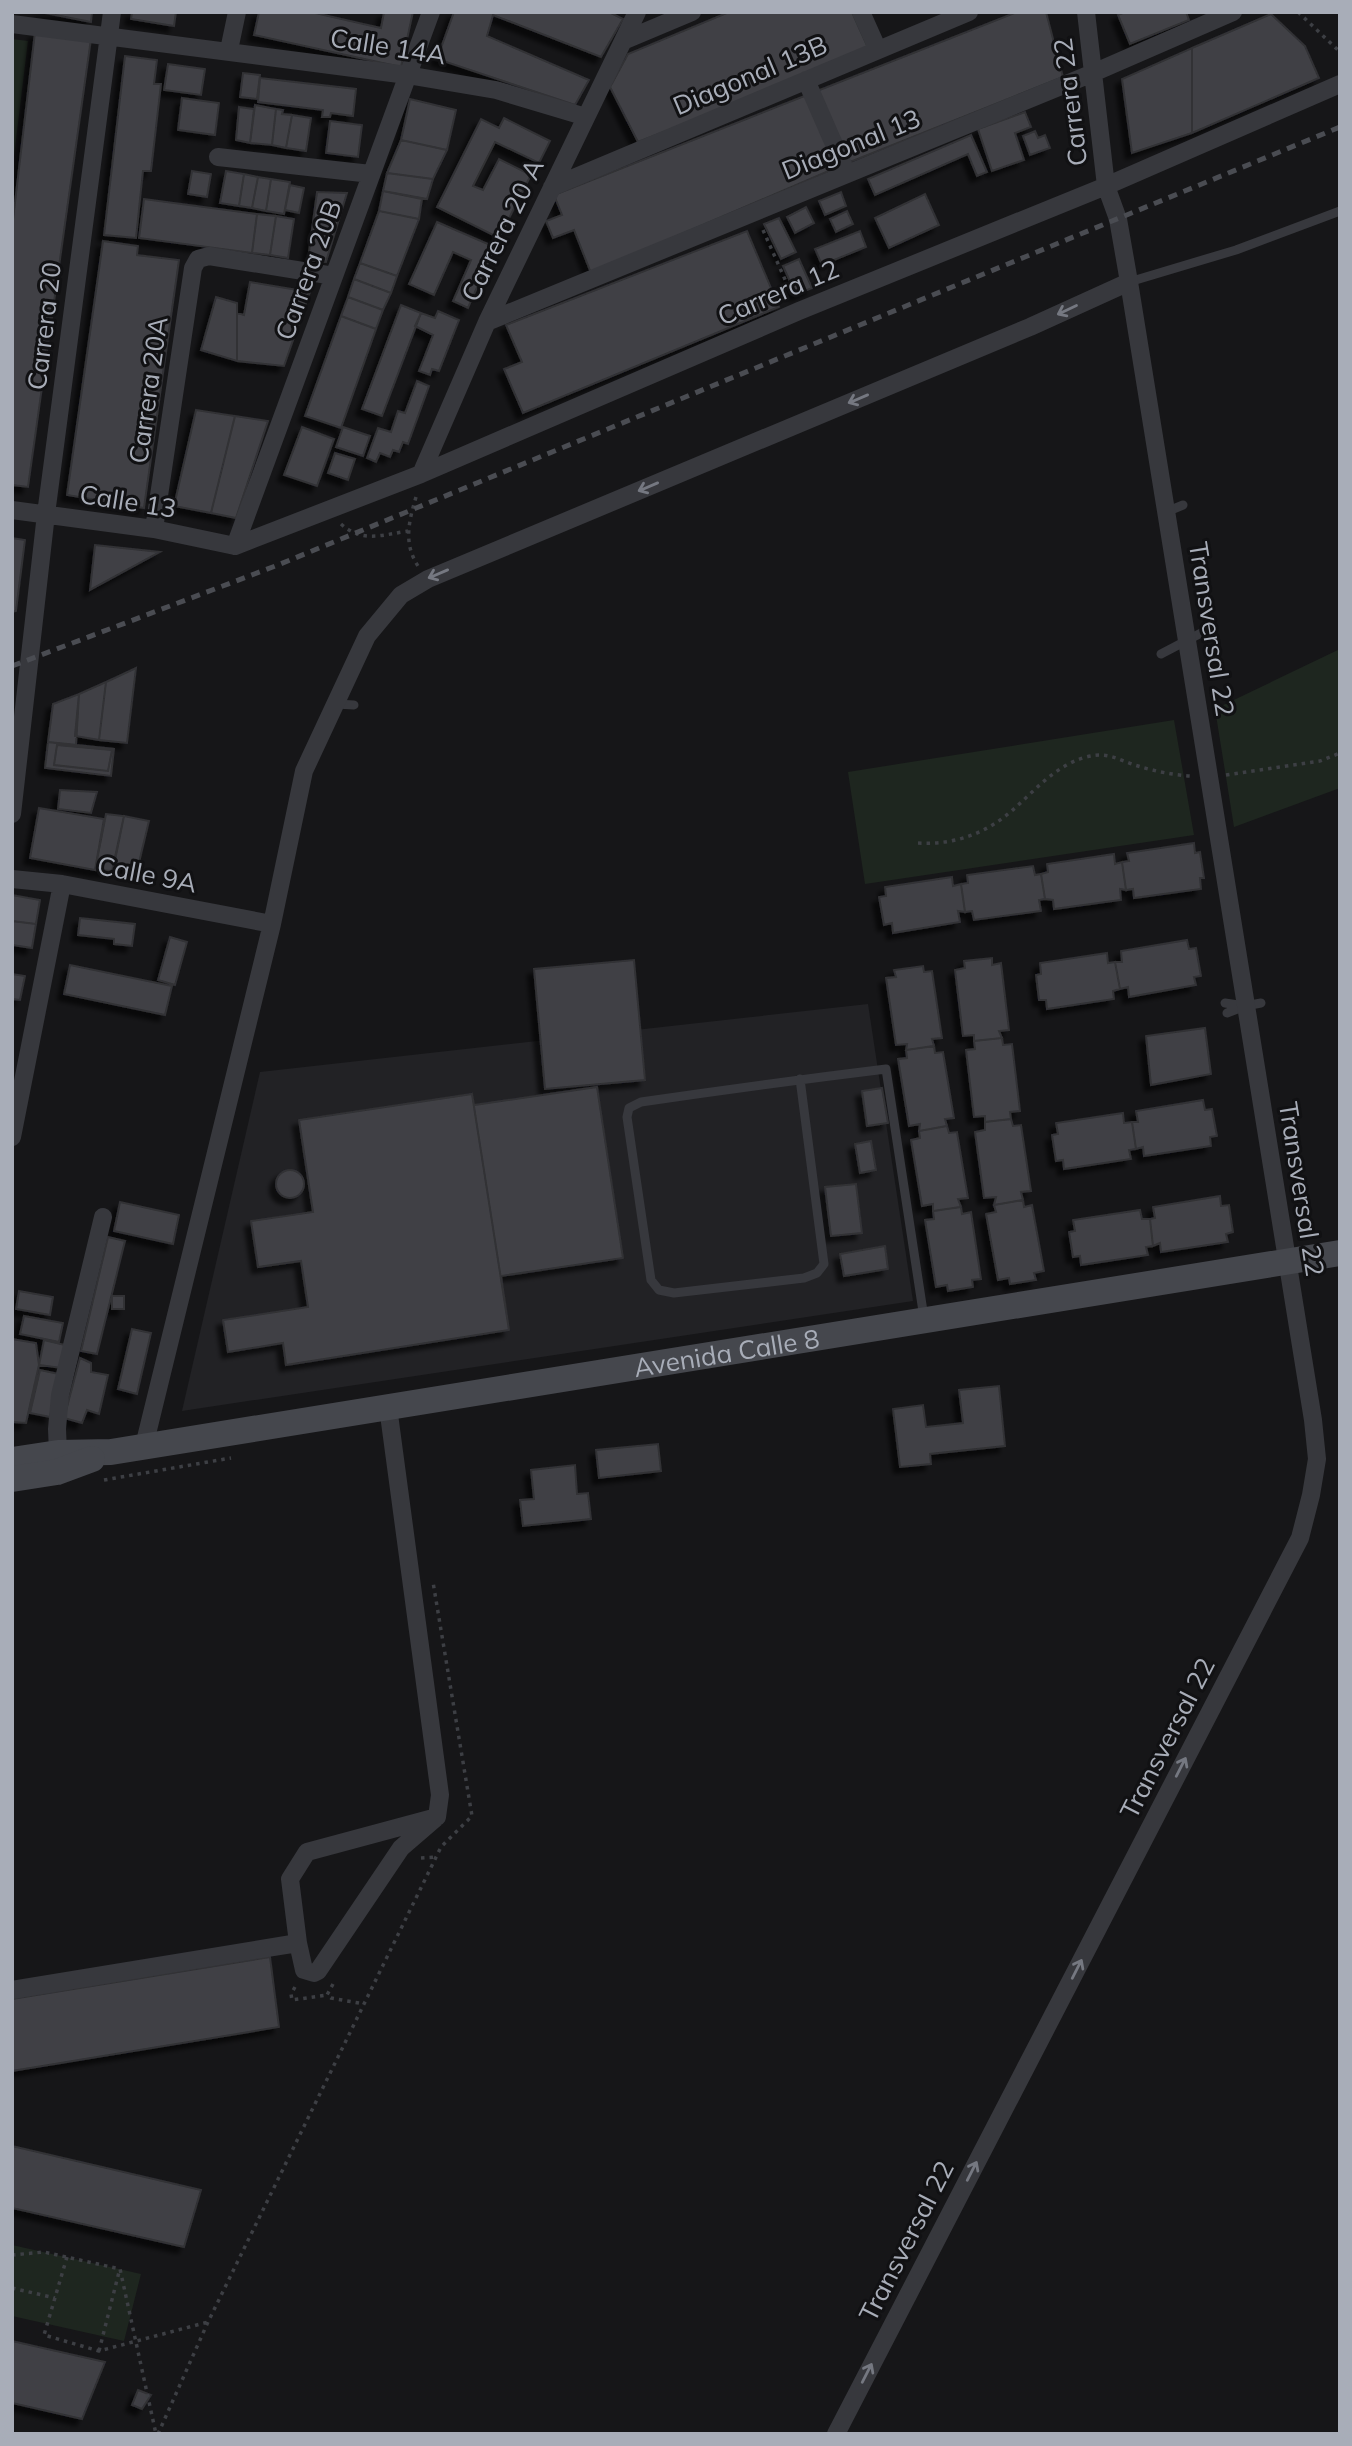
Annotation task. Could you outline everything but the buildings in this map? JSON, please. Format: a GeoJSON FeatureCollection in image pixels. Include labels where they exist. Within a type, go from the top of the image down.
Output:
{"type":"FeatureCollection","features":[{"type":"Feature","properties":{"kind":"main road","name":"Avenida Calle 8"},"geometry":{"type":"LineString","coordinates":[[12,1460],[58,1453],[111,1451],[144,1446],[1287,1259],[1340,1253]]}},
{"type":"Feature","properties":{"kind":"main road","name":"Avenida Calle 8"},"geometry":{"type":"LineString","coordinates":[[12,1479],[57,1472],[111,1451]]}},
{"type":"Feature","properties":{"kind":"street","name":"Carrera 20"},"geometry":{"type":"LineString","coordinates":[[12,814],[19,700],[112,12]]}},
{"type":"Feature","properties":{"kind":"street"},"geometry":{"type":"LineString","coordinates":[[229,50],[237,12]]}},
{"type":"Feature","properties":{"kind":"street","name":"Carrera 20B"},"geometry":{"type":"LineString","coordinates":[[235,546],[431,12]]}},
{"type":"Feature","properties":{"kind":"street","name":"Carrera 20 A"},"geometry":{"type":"LineString","coordinates":[[421,474],[487,321],[637,12]]}},
{"type":"Feature","properties":{"kind":"street"},"geometry":{"type":"LineString","coordinates":[[622,41],[692,12]]}},
{"type":"Feature","properties":{"kind":"street"},"geometry":{"type":"LineString","coordinates":[[861,12],[878,50]]}},
{"type":"Feature","properties":{"kind":"street","name":"Diagonal 13B"},"geometry":{"type":"LineString","coordinates":[[552,187],[969,12]]}},
{"type":"Feature","properties":{"kind":"street","name":"Carrera 22"},"geometry":{"type":"LineString","coordinates":[[1086,12],[1106,186]]}},
{"type":"Feature","properties":{"kind":"street","name":"Diagonal 13"},"geometry":{"type":"LineString","coordinates":[[487,321],[1093,73],[1233,12]]}},
{"type":"Feature","properties":{"kind":"street","name":"Calle 14A"},"geometry":{"type":"LineString","coordinates":[[12,24],[407,75],[496,90],[586,117]]}},
{"type":"Feature","properties":{"kind":"street"},"geometry":{"type":"LineString","coordinates":[[806,80],[847,174]]}},
{"type":"Feature","properties":{"kind":"street","name":"Carrera 12"},"geometry":{"type":"LineString","coordinates":[[235,546],[421,474],[799,311],[1106,186],[1340,84]]}},
{"type":"Feature","properties":{"kind":"street"},"geometry":{"type":"LineString","coordinates":[[218,157],[371,173]]}},
{"type":"Feature","properties":{"kind":"street","name":"Transversal 22"},"geometry":{"type":"LineString","coordinates":[[836,2434],[1300,1538],[1317,1459],[1253,1005],[1209,777],[1195,637],[1174,509],[1118,219],[1106,186]]}},
{"type":"Feature","properties":{"kind":"street","name":"Carrera 20A"},"geometry":{"type":"LineString","coordinates":[[154,530],[192,268],[198,259],[209,256],[334,276]]}},
{"type":"Feature","properties":{"kind":"street"},"geometry":{"type":"LineString","coordinates":[[144,1446],[272,924],[304,771],[345,705],[367,636],[401,595],[428,579],[1030,327],[1129,282]]}},
{"type":"Feature","properties":{"kind":"street","name":"Calle 13"},"geometry":{"type":"LineString","coordinates":[[12,510],[154,530],[235,546]]}},
{"type":"Feature","properties":{"kind":"street","name":"Calle 9A"},"geometry":{"type":"LineString","coordinates":[[12,879],[61,884],[272,924]]}},
{"type":"Feature","properties":{"kind":"street"},"geometry":{"type":"LineString","coordinates":[[12,1137],[61,884]]}},
{"type":"Feature","properties":{"kind":"street"},"geometry":{"type":"LineString","coordinates":[[58,1453],[60,1395],[103,1217]]}},
{"type":"Feature","properties":{"kind":"street"},"geometry":{"type":"LineString","coordinates":[[388,1407],[440,1795],[437,1817],[401,1848],[318,1971],[314,1973],[304,1970],[290,1879],[307,1852],[437,1817]]}},
{"type":"Feature","properties":{"kind":"street"},"geometry":{"type":"LineString","coordinates":[[12,1990],[298,1943]]}},
{"type":"Feature","properties":{"kind":"lane"},"geometry":{"type":"LineString","coordinates":[[1129,282],[1236,250],[1340,211]]}},
{"type":"Feature","properties":{"kind":"lane"},"geometry":{"type":"LineString","coordinates":[[1161,654],[1195,637]]}},
{"type":"Feature","properties":{"kind":"lane"},"geometry":{"type":"LineString","coordinates":[[1226,1008],[1253,1005]]}},
{"type":"Feature","properties":{"kind":"lane"},"geometry":{"type":"LineString","coordinates":[[800,1079],[824,1264],[817,1273],[804,1278],[674,1293],[659,1290],[651,1280],[627,1117],[629,1108],[641,1102],[800,1079],[886,1069],[924,1320]]}},
{"type":"Feature","properties":{"kind":"path"},"geometry":{"type":"LineString","coordinates":[[1298,12],[1340,52]]}},
{"type":"Feature","properties":{"kind":"path"},"geometry":{"type":"LineString","coordinates":[[755,212],[799,311]]}},
{"type":"Feature","properties":{"kind":"path"},"geometry":{"type":"LineString","coordinates":[[421,474],[408,531],[410,553],[428,579]]}},
{"type":"Feature","properties":{"kind":"path"},"geometry":{"type":"LineString","coordinates":[[327,511],[352,534],[371,538],[408,531]]}},
{"type":"Feature","properties":{"kind":"path"},"geometry":{"type":"LineString","coordinates":[[918,843],[941,844],[964,839],[988,828],[1059,769],[1086,757],[1112,755],[1136,766],[1184,776],[1209,777],[1320,761],[1340,753]]}},
{"type":"Feature","properties":{"kind":"path"},"geometry":{"type":"LineString","coordinates":[[157,2434],[208,2322],[441,1847],[472,1816],[432,1575]]}},
{"type":"Feature","properties":{"kind":"path"},"geometry":{"type":"LineString","coordinates":[[12,2255],[44,2252],[120,2269]]}},
{"type":"Feature","properties":{"kind":"path"},"geometry":{"type":"LineString","coordinates":[[67,2257],[44,2335],[99,2351],[208,2322]]}},
{"type":"Feature","properties":{"kind":"path"},"geometry":{"type":"LineString","coordinates":[[99,2351],[120,2269]]}},
{"type":"Feature","properties":{"kind":"path"},"geometry":{"type":"LineString","coordinates":[[120,2269],[157,2434]]}},
{"type":"Feature","properties":{"kind":"path"},"geometry":{"type":"LineString","coordinates":[[12,2288],[55,2298]]}},
{"type":"Feature","properties":{"kind":"shaded area"},"geometry":{"type":"Polygon","coordinates":[[[12,39],[28,41],[12,173],[12,39]]]}},
{"type":"Feature","properties":{"kind":"shaded area"},"geometry":{"type":"Polygon","coordinates":[[[1340,649],[1340,788],[1234,827],[1215,709],[1340,649]]]}},
{"type":"Feature","properties":{"kind":"shaded area"},"geometry":{"type":"Polygon","coordinates":[[[1174,720],[1194,835],[865,884],[848,772],[1174,720]]]}},
{"type":"Feature","properties":{"kind":"shaded area"},"geometry":{"type":"Polygon","coordinates":[[[868,1004],[913,1301],[182,1411],[260,1072],[868,1004]]]}},
{"type":"Feature","properties":{"kind":"shaded area"},"geometry":{"type":"Polygon","coordinates":[[[12,2245],[141,2274],[124,2341],[12,2316],[12,2245]]]}},
{"type":"Feature","properties":{"kind":"railway"},"geometry":{"type":"LineString","coordinates":[[12,666],[278,565],[1340,127]]}}]}
